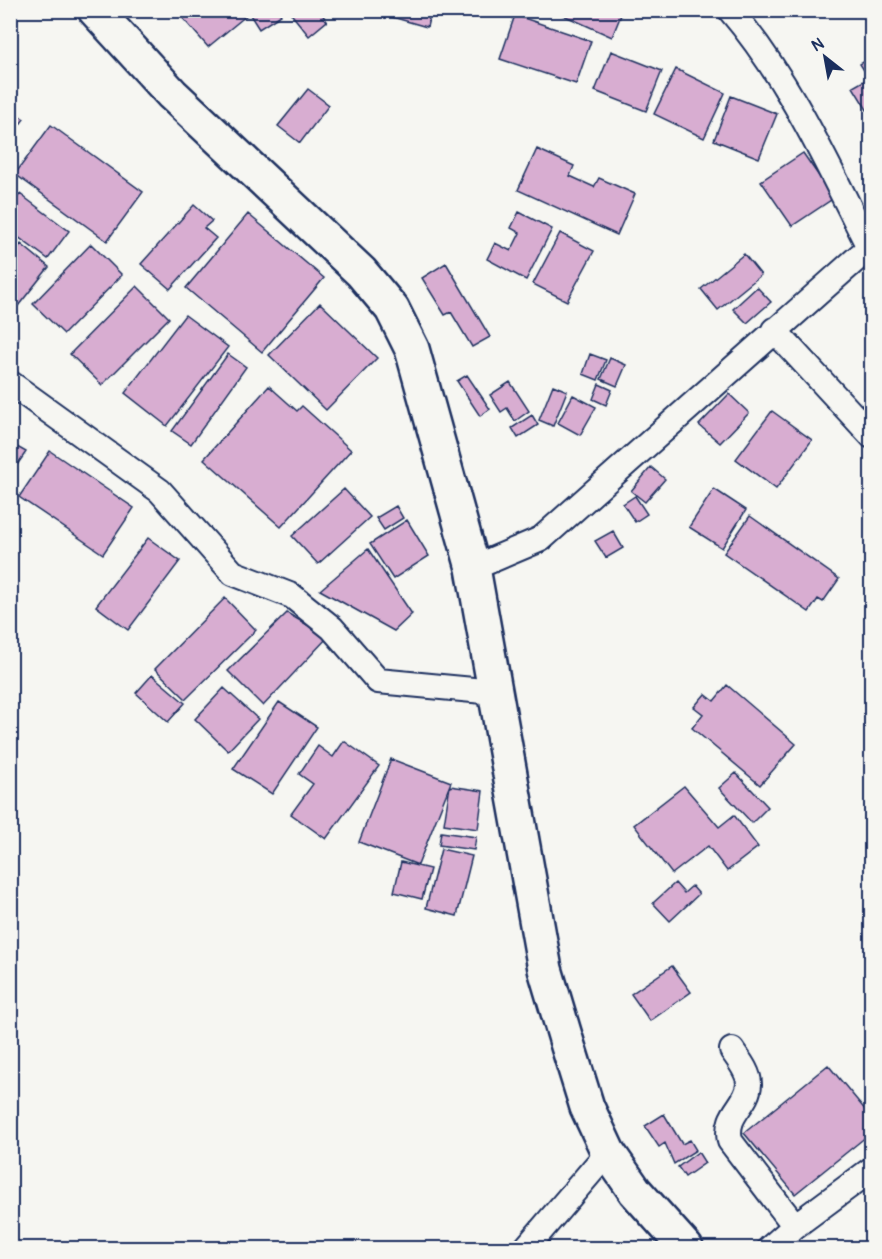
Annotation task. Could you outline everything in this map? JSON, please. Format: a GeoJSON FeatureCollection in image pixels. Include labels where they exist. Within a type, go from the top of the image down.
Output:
{"type":"FeatureCollection","features":[{"type":"Feature","properties":{"kind":"main road"},"geometry":{"type":"LineString","coordinates":[[95,10],[172,94],[361,272],[392,309],[412,349],[473,568],[545,969],[587,1107],[608,1152],[635,1191],[686,1248]]}},
{"type":"Feature","properties":{"kind":"street"},"geometry":{"type":"LineString","coordinates":[[473,568],[541,539],[870,246],[752,22],[730,10]]}},
{"type":"Feature","properties":{"kind":"street"},"geometry":{"type":"LineString","coordinates":[[774,330],[872,436]]}},
{"type":"Feature","properties":{"kind":"street"},"geometry":{"type":"LineString","coordinates":[[10,383],[160,491],[233,573],[292,596],[332,628],[378,681],[494,692]]}},
{"type":"Feature","properties":{"kind":"street"},"geometry":{"type":"LineString","coordinates":[[732,1050],[747,1075],[749,1085],[727,1129],[730,1141],[795,1226]]}},
{"type":"Feature","properties":{"kind":"street"},"geometry":{"type":"LineString","coordinates":[[526,1248],[608,1152]]}},
{"type":"Feature","properties":{"kind":"street"},"geometry":{"type":"LineString","coordinates":[[770,1248],[795,1226],[872,1168]]}},
{"type":"Feature","properties":{"kind":"building"},"geometry":{"type":"Polygon","coordinates":[[[188,10],[243,10],[247,15],[208,47],[181,16],[188,10]]]}},
{"type":"Feature","properties":{"kind":"building"},"geometry":{"type":"Polygon","coordinates":[[[247,10],[278,10],[281,15],[259,29],[247,10]]]}},
{"type":"Feature","properties":{"kind":"building"},"geometry":{"type":"Polygon","coordinates":[[[288,10],[319,10],[327,21],[309,36],[288,10]]]}},
{"type":"Feature","properties":{"kind":"building"},"geometry":{"type":"Polygon","coordinates":[[[368,10],[431,10],[427,27],[368,10]]]}},
{"type":"Feature","properties":{"kind":"building"},"geometry":{"type":"Polygon","coordinates":[[[552,10],[623,10],[612,37],[552,10]]]}},
{"type":"Feature","properties":{"kind":"building"},"geometry":{"type":"Polygon","coordinates":[[[515,15],[591,41],[576,84],[500,59],[515,15]]]}},
{"type":"Feature","properties":{"kind":"building"},"geometry":{"type":"Polygon","coordinates":[[[611,51],[662,71],[646,111],[595,91],[611,51]]]}},
{"type":"Feature","properties":{"kind":"building"},"geometry":{"type":"Polygon","coordinates":[[[872,57],[872,118],[853,87],[869,78],[860,64],[872,57]]]}},
{"type":"Feature","properties":{"kind":"building"},"geometry":{"type":"Polygon","coordinates":[[[676,69],[725,93],[704,138],[654,114],[676,69]]]}},
{"type":"Feature","properties":{"kind":"building"},"geometry":{"type":"Polygon","coordinates":[[[308,89],[329,105],[300,143],[278,126],[308,89]]]}},
{"type":"Feature","properties":{"kind":"building"},"geometry":{"type":"Polygon","coordinates":[[[731,96],[777,114],[759,158],[714,140],[731,96]]]}},
{"type":"Feature","properties":{"kind":"building"},"geometry":{"type":"Polygon","coordinates":[[[10,109],[24,119],[10,138],[10,109]]]}},
{"type":"Feature","properties":{"kind":"building"},"geometry":{"type":"Polygon","coordinates":[[[51,125],[143,192],[107,241],[15,174],[51,125]]]}},
{"type":"Feature","properties":{"kind":"building"},"geometry":{"type":"Polygon","coordinates":[[[537,149],[574,166],[570,176],[594,187],[599,178],[635,194],[617,235],[518,190],[537,149]]]}},
{"type":"Feature","properties":{"kind":"building"},"geometry":{"type":"Polygon","coordinates":[[[803,153],[834,198],[792,226],[761,181],[803,153]]]}},
{"type":"Feature","properties":{"kind":"building"},"geometry":{"type":"Polygon","coordinates":[[[20,194],[69,231],[48,259],[10,231],[10,207],[20,194]]]}},
{"type":"Feature","properties":{"kind":"building"},"geometry":{"type":"Polygon","coordinates":[[[194,205],[212,221],[204,228],[216,238],[170,289],[141,264],[194,205]]]}},
{"type":"Feature","properties":{"kind":"building"},"geometry":{"type":"Polygon","coordinates":[[[519,212],[552,229],[526,280],[487,259],[495,243],[511,251],[520,233],[511,228],[519,212]]]}},
{"type":"Feature","properties":{"kind":"building"},"geometry":{"type":"Polygon","coordinates":[[[248,214],[324,278],[262,352],[186,288],[248,214]]]}},
{"type":"Feature","properties":{"kind":"building"},"geometry":{"type":"Polygon","coordinates":[[[560,233],[594,251],[567,301],[533,284],[560,233]]]}},
{"type":"Feature","properties":{"kind":"building"},"geometry":{"type":"Polygon","coordinates":[[[21,244],[49,267],[10,316],[10,258],[21,244]]]}},
{"type":"Feature","properties":{"kind":"building"},"geometry":{"type":"Polygon","coordinates":[[[91,244],[122,275],[64,334],[33,304],[91,244]]]}},
{"type":"Feature","properties":{"kind":"building"},"geometry":{"type":"Polygon","coordinates":[[[744,254],[761,275],[718,310],[701,289],[744,254]]]}},
{"type":"Feature","properties":{"kind":"building"},"geometry":{"type":"Polygon","coordinates":[[[446,263],[490,337],[472,347],[451,312],[445,315],[422,278],[446,263]]]}},
{"type":"Feature","properties":{"kind":"building"},"geometry":{"type":"Polygon","coordinates":[[[137,286],[169,318],[102,385],[70,354],[137,286]]]}},
{"type":"Feature","properties":{"kind":"building"},"geometry":{"type":"Polygon","coordinates":[[[757,287],[771,302],[747,323],[733,309],[757,287]]]}},
{"type":"Feature","properties":{"kind":"building"},"geometry":{"type":"Polygon","coordinates":[[[320,303],[377,358],[326,410],[269,355],[320,303]]]}},
{"type":"Feature","properties":{"kind":"building"},"geometry":{"type":"Polygon","coordinates":[[[185,315],[228,347],[167,426],[125,393],[185,315]]]}},
{"type":"Feature","properties":{"kind":"building"},"geometry":{"type":"Polygon","coordinates":[[[228,354],[246,367],[191,444],[172,431],[228,354]]]}},
{"type":"Feature","properties":{"kind":"building"},"geometry":{"type":"Polygon","coordinates":[[[590,354],[606,360],[598,380],[583,374],[590,354]]]}},
{"type":"Feature","properties":{"kind":"building"},"geometry":{"type":"Polygon","coordinates":[[[610,358],[626,365],[617,386],[601,379],[610,358]]]}},
{"type":"Feature","properties":{"kind":"building"},"geometry":{"type":"Polygon","coordinates":[[[467,375],[490,409],[480,416],[457,381],[467,375]]]}},
{"type":"Feature","properties":{"kind":"building"},"geometry":{"type":"Polygon","coordinates":[[[510,382],[529,411],[515,421],[507,408],[501,412],[490,395],[510,382]]]}},
{"type":"Feature","properties":{"kind":"building"},"geometry":{"type":"Polygon","coordinates":[[[599,384],[612,390],[606,405],[593,399],[599,384]]]}},
{"type":"Feature","properties":{"kind":"building"},"geometry":{"type":"Polygon","coordinates":[[[553,385],[567,391],[553,426],[539,420],[553,385]]]}},
{"type":"Feature","properties":{"kind":"building"},"geometry":{"type":"Polygon","coordinates":[[[269,386],[297,411],[302,406],[351,450],[281,527],[204,459],[269,386]]]}},
{"type":"Feature","properties":{"kind":"building"},"geometry":{"type":"Polygon","coordinates":[[[729,394],[749,413],[720,443],[699,425],[729,394]]]}},
{"type":"Feature","properties":{"kind":"building"},"geometry":{"type":"Polygon","coordinates":[[[573,395],[596,407],[580,435],[558,423],[573,395]]]}},
{"type":"Feature","properties":{"kind":"building"},"geometry":{"type":"Polygon","coordinates":[[[772,411],[812,440],[776,489],[736,459],[772,411]]]}},
{"type":"Feature","properties":{"kind":"building"},"geometry":{"type":"Polygon","coordinates":[[[532,415],[538,425],[518,438],[512,428],[532,415]]]}},
{"type":"Feature","properties":{"kind":"building"},"geometry":{"type":"Polygon","coordinates":[[[10,443],[26,452],[10,475],[10,443]]]}},
{"type":"Feature","properties":{"kind":"building"},"geometry":{"type":"Polygon","coordinates":[[[50,451],[134,508],[103,554],[19,497],[50,451]]]}},
{"type":"Feature","properties":{"kind":"building"},"geometry":{"type":"Polygon","coordinates":[[[651,467],[665,479],[645,502],[631,491],[651,467]]]}},
{"type":"Feature","properties":{"kind":"building"},"geometry":{"type":"Polygon","coordinates":[[[344,489],[370,517],[318,564],[292,536],[344,489]]]}},
{"type":"Feature","properties":{"kind":"building"},"geometry":{"type":"Polygon","coordinates":[[[714,489],[746,510],[722,548],[689,527],[714,489]]]}},
{"type":"Feature","properties":{"kind":"building"},"geometry":{"type":"Polygon","coordinates":[[[635,496],[647,514],[635,522],[623,504],[635,496]]]}},
{"type":"Feature","properties":{"kind":"building"},"geometry":{"type":"Polygon","coordinates":[[[396,506],[403,518],[384,530],[376,518],[396,506]]]}},
{"type":"Feature","properties":{"kind":"building"},"geometry":{"type":"Polygon","coordinates":[[[750,516],[839,579],[823,602],[818,599],[809,612],[724,553],[750,516]]]}},
{"type":"Feature","properties":{"kind":"building"},"geometry":{"type":"Polygon","coordinates":[[[407,520],[429,556],[393,579],[370,544],[407,520]]]}},
{"type":"Feature","properties":{"kind":"building"},"geometry":{"type":"Polygon","coordinates":[[[613,531],[623,548],[606,558],[595,541],[613,531]]]}},
{"type":"Feature","properties":{"kind":"building"},"geometry":{"type":"Polygon","coordinates":[[[148,538],[180,561],[128,630],[96,606],[148,538]]]}},
{"type":"Feature","properties":{"kind":"building"},"geometry":{"type":"Polygon","coordinates":[[[368,549],[412,614],[394,631],[320,590],[368,549]]]}},
{"type":"Feature","properties":{"kind":"building"},"geometry":{"type":"Polygon","coordinates":[[[225,598],[256,630],[186,699],[155,669],[225,598]]]}},
{"type":"Feature","properties":{"kind":"building"},"geometry":{"type":"Polygon","coordinates":[[[287,613],[328,637],[263,706],[228,671],[287,613]]]}},
{"type":"Feature","properties":{"kind":"building"},"geometry":{"type":"Polygon","coordinates":[[[152,675],[185,703],[168,722],[136,693],[152,675]]]}},
{"type":"Feature","properties":{"kind":"building"},"geometry":{"type":"Polygon","coordinates":[[[727,685],[796,744],[760,785],[692,728],[703,714],[694,707],[705,694],[714,701],[727,685]]]}},
{"type":"Feature","properties":{"kind":"building"},"geometry":{"type":"Polygon","coordinates":[[[224,688],[258,719],[228,751],[195,719],[224,688]]]}},
{"type":"Feature","properties":{"kind":"building"},"geometry":{"type":"Polygon","coordinates":[[[279,702],[317,727],[272,794],[233,769],[279,702]]]}},
{"type":"Feature","properties":{"kind":"building"},"geometry":{"type":"Polygon","coordinates":[[[344,741],[379,766],[326,839],[291,814],[313,784],[299,774],[318,746],[333,757],[344,741]]]}},
{"type":"Feature","properties":{"kind":"building"},"geometry":{"type":"Polygon","coordinates":[[[391,759],[451,782],[418,865],[359,842],[391,759]]]}},
{"type":"Feature","properties":{"kind":"building"},"geometry":{"type":"Polygon","coordinates":[[[736,773],[768,807],[752,823],[719,788],[736,773]]]}},
{"type":"Feature","properties":{"kind":"building"},"geometry":{"type":"Polygon","coordinates":[[[450,786],[483,791],[478,829],[444,824],[450,786]]]}},
{"type":"Feature","properties":{"kind":"building"},"geometry":{"type":"Polygon","coordinates":[[[684,786],[719,827],[734,815],[758,847],[727,871],[708,846],[672,874],[634,825],[684,786]]]}},
{"type":"Feature","properties":{"kind":"building"},"geometry":{"type":"Polygon","coordinates":[[[441,832],[476,837],[474,850],[439,845],[441,832]]]}},
{"type":"Feature","properties":{"kind":"building"},"geometry":{"type":"Polygon","coordinates":[[[441,849],[472,856],[457,916],[426,908],[441,849]]]}},
{"type":"Feature","properties":{"kind":"building"},"geometry":{"type":"Polygon","coordinates":[[[401,862],[430,869],[422,899],[394,892],[401,862]]]}},
{"type":"Feature","properties":{"kind":"building"},"geometry":{"type":"Polygon","coordinates":[[[675,883],[684,893],[692,886],[699,894],[670,921],[653,903],[675,883]]]}},
{"type":"Feature","properties":{"kind":"building"},"geometry":{"type":"Polygon","coordinates":[[[672,966],[691,992],[650,1021],[631,994],[672,966]]]}},
{"type":"Feature","properties":{"kind":"building"},"geometry":{"type":"Polygon","coordinates":[[[828,1065],[872,1118],[872,1132],[795,1194],[744,1133],[828,1065]]]}},
{"type":"Feature","properties":{"kind":"building"},"geometry":{"type":"Polygon","coordinates":[[[664,1114],[682,1144],[690,1140],[696,1150],[674,1164],[665,1143],[659,1147],[645,1126],[664,1114]]]}},
{"type":"Feature","properties":{"kind":"building"},"geometry":{"type":"Polygon","coordinates":[[[698,1152],[705,1163],[685,1177],[678,1167],[698,1152]]]}}]}
